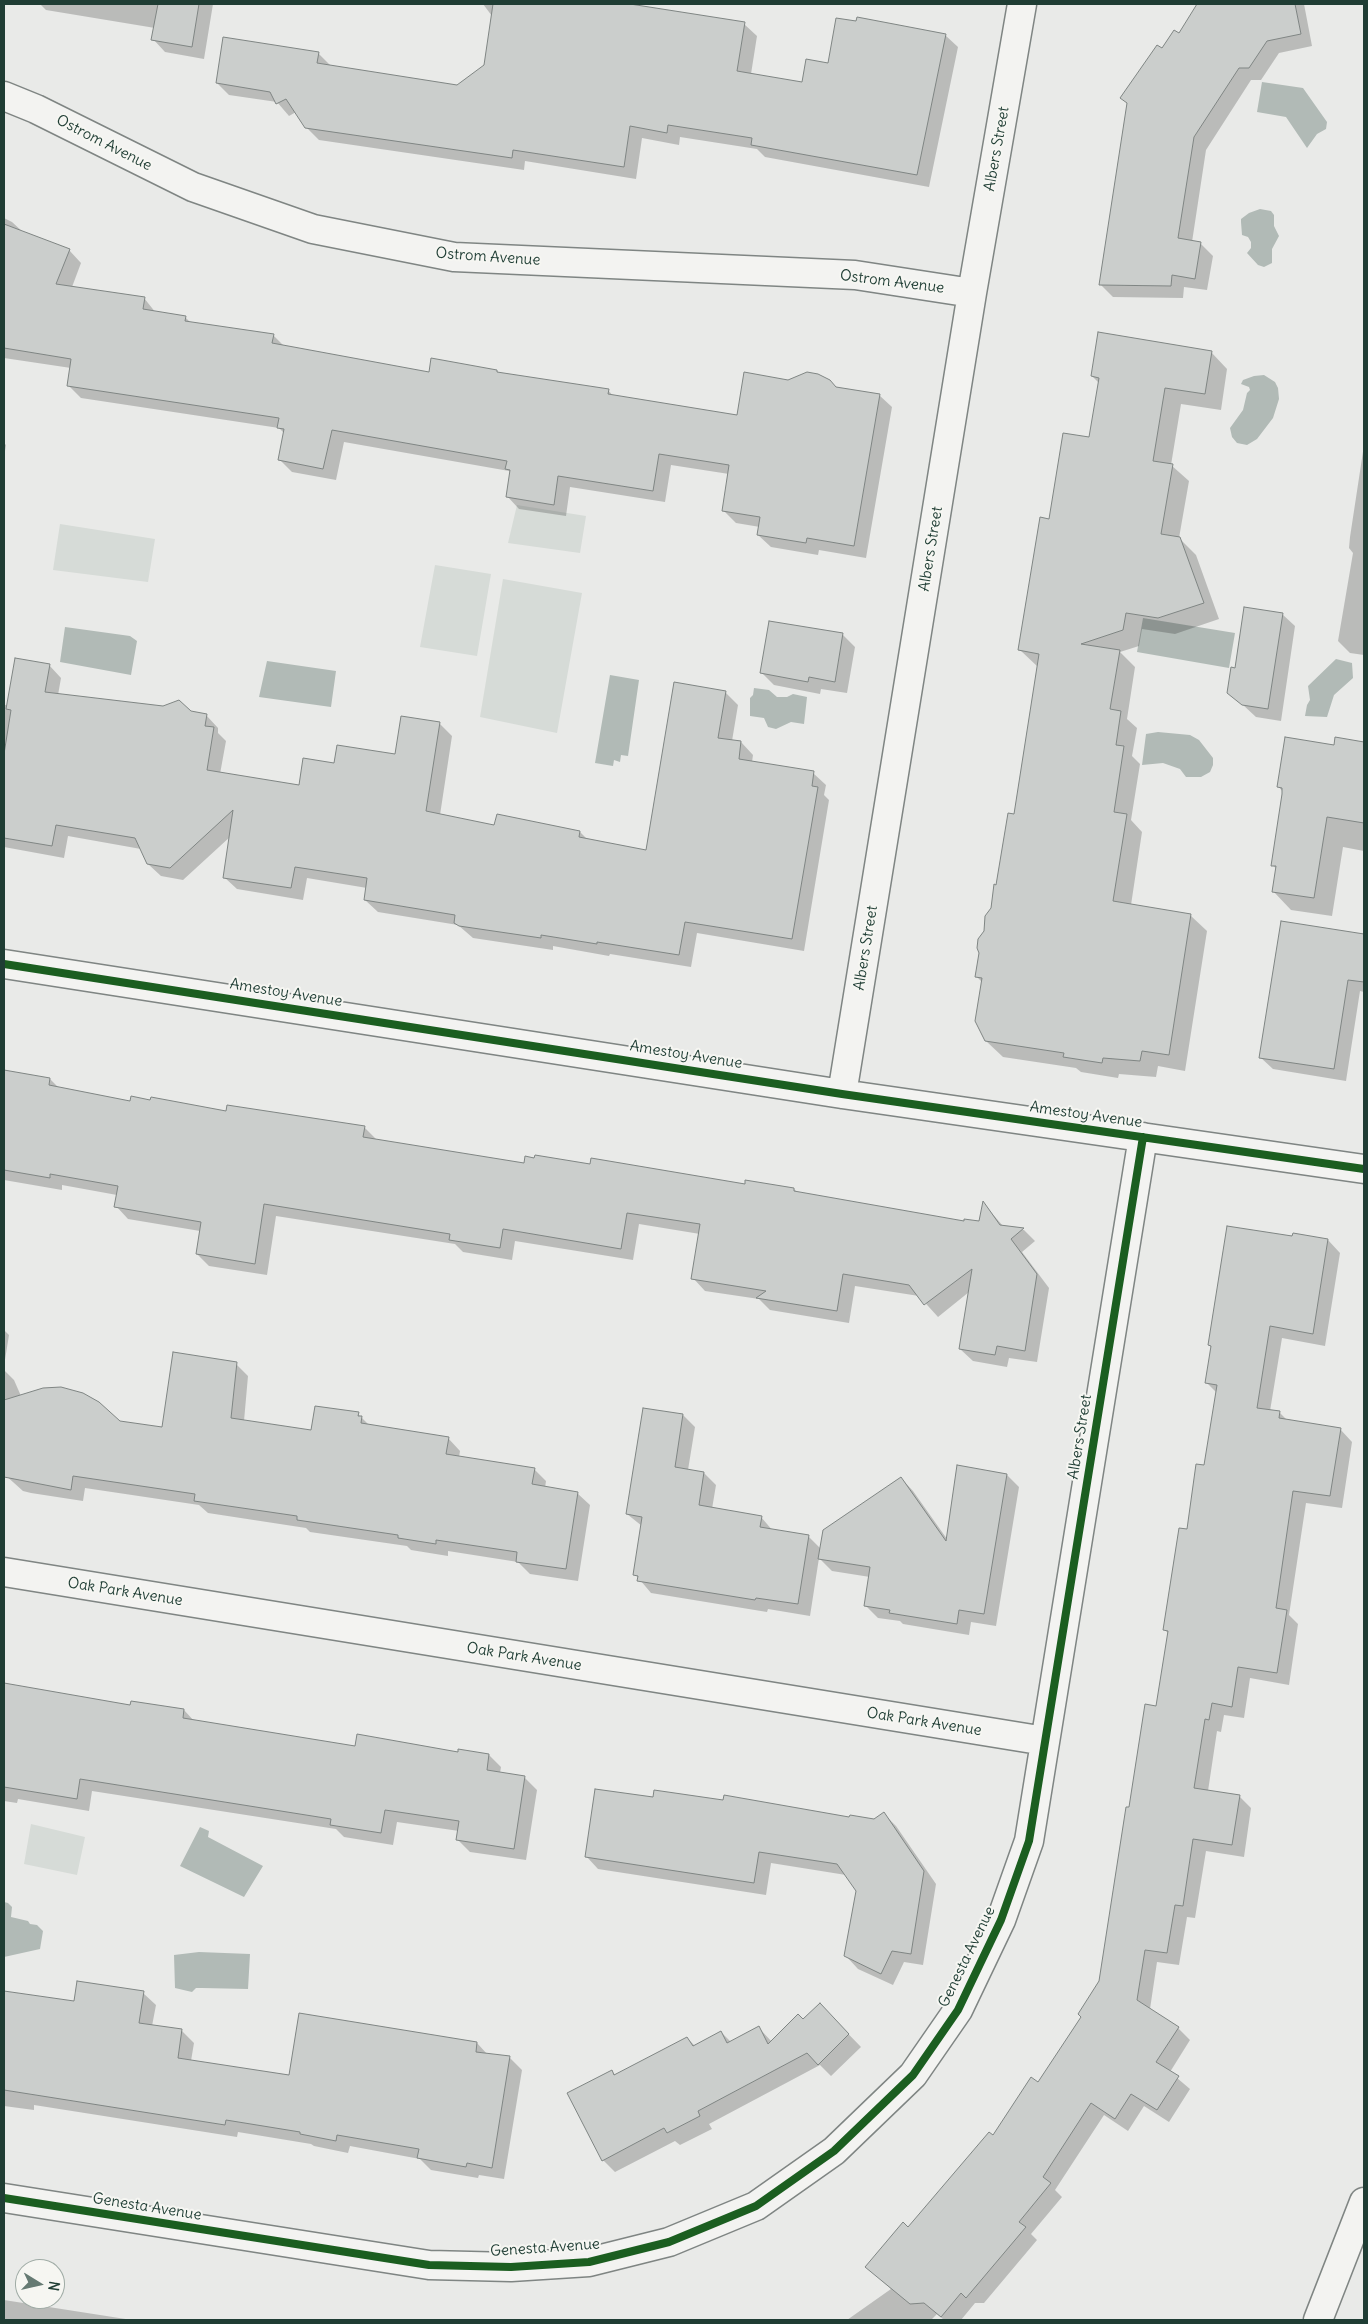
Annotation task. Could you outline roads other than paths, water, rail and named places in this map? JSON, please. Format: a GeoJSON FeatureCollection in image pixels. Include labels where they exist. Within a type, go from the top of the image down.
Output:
{"type":"FeatureCollection","features":[{"type":"Feature","properties":{"kind":"main road","name":"Albers Street"},"geometry":{"type":"LineString","coordinates":[[842,1094],[972,293],[1022,4]]}},
{"type":"Feature","properties":{"kind":"main road","name":"Ostrom Avenue"},"geometry":{"type":"LineString","coordinates":[[4,96],[36,109],[193,188],[313,229],[454,257],[855,275],[972,293]]}},
{"type":"Feature","properties":{"kind":"main road","name":"Amestoy Avenue"},"geometry":{"type":"LineString","coordinates":[[4,964],[842,1094],[1364,1169]]}},
{"type":"Feature","properties":{"kind":"main road","name":"Albers Street"},"geometry":{"type":"LineString","coordinates":[[1045,1741],[1143,1137]]}},
{"type":"Feature","properties":{"kind":"main road","name":"Oak Park Avenue"},"geometry":{"type":"LineString","coordinates":[[4,1572],[1045,1741]]}},
{"type":"Feature","properties":{"kind":"main road","name":"Genesta Avenue"},"geometry":{"type":"LineString","coordinates":[[4,2198],[429,2265],[511,2267],[589,2262],[669,2242],[756,2206],[841,2144],[913,2075],[958,2010],[1002,1920],[1029,1841],[1045,1741]]}},
{"type":"Feature","properties":{"kind":"main road"},"geometry":{"type":"LineString","coordinates":[[1318,2320],[1364,2202]]}}]}
